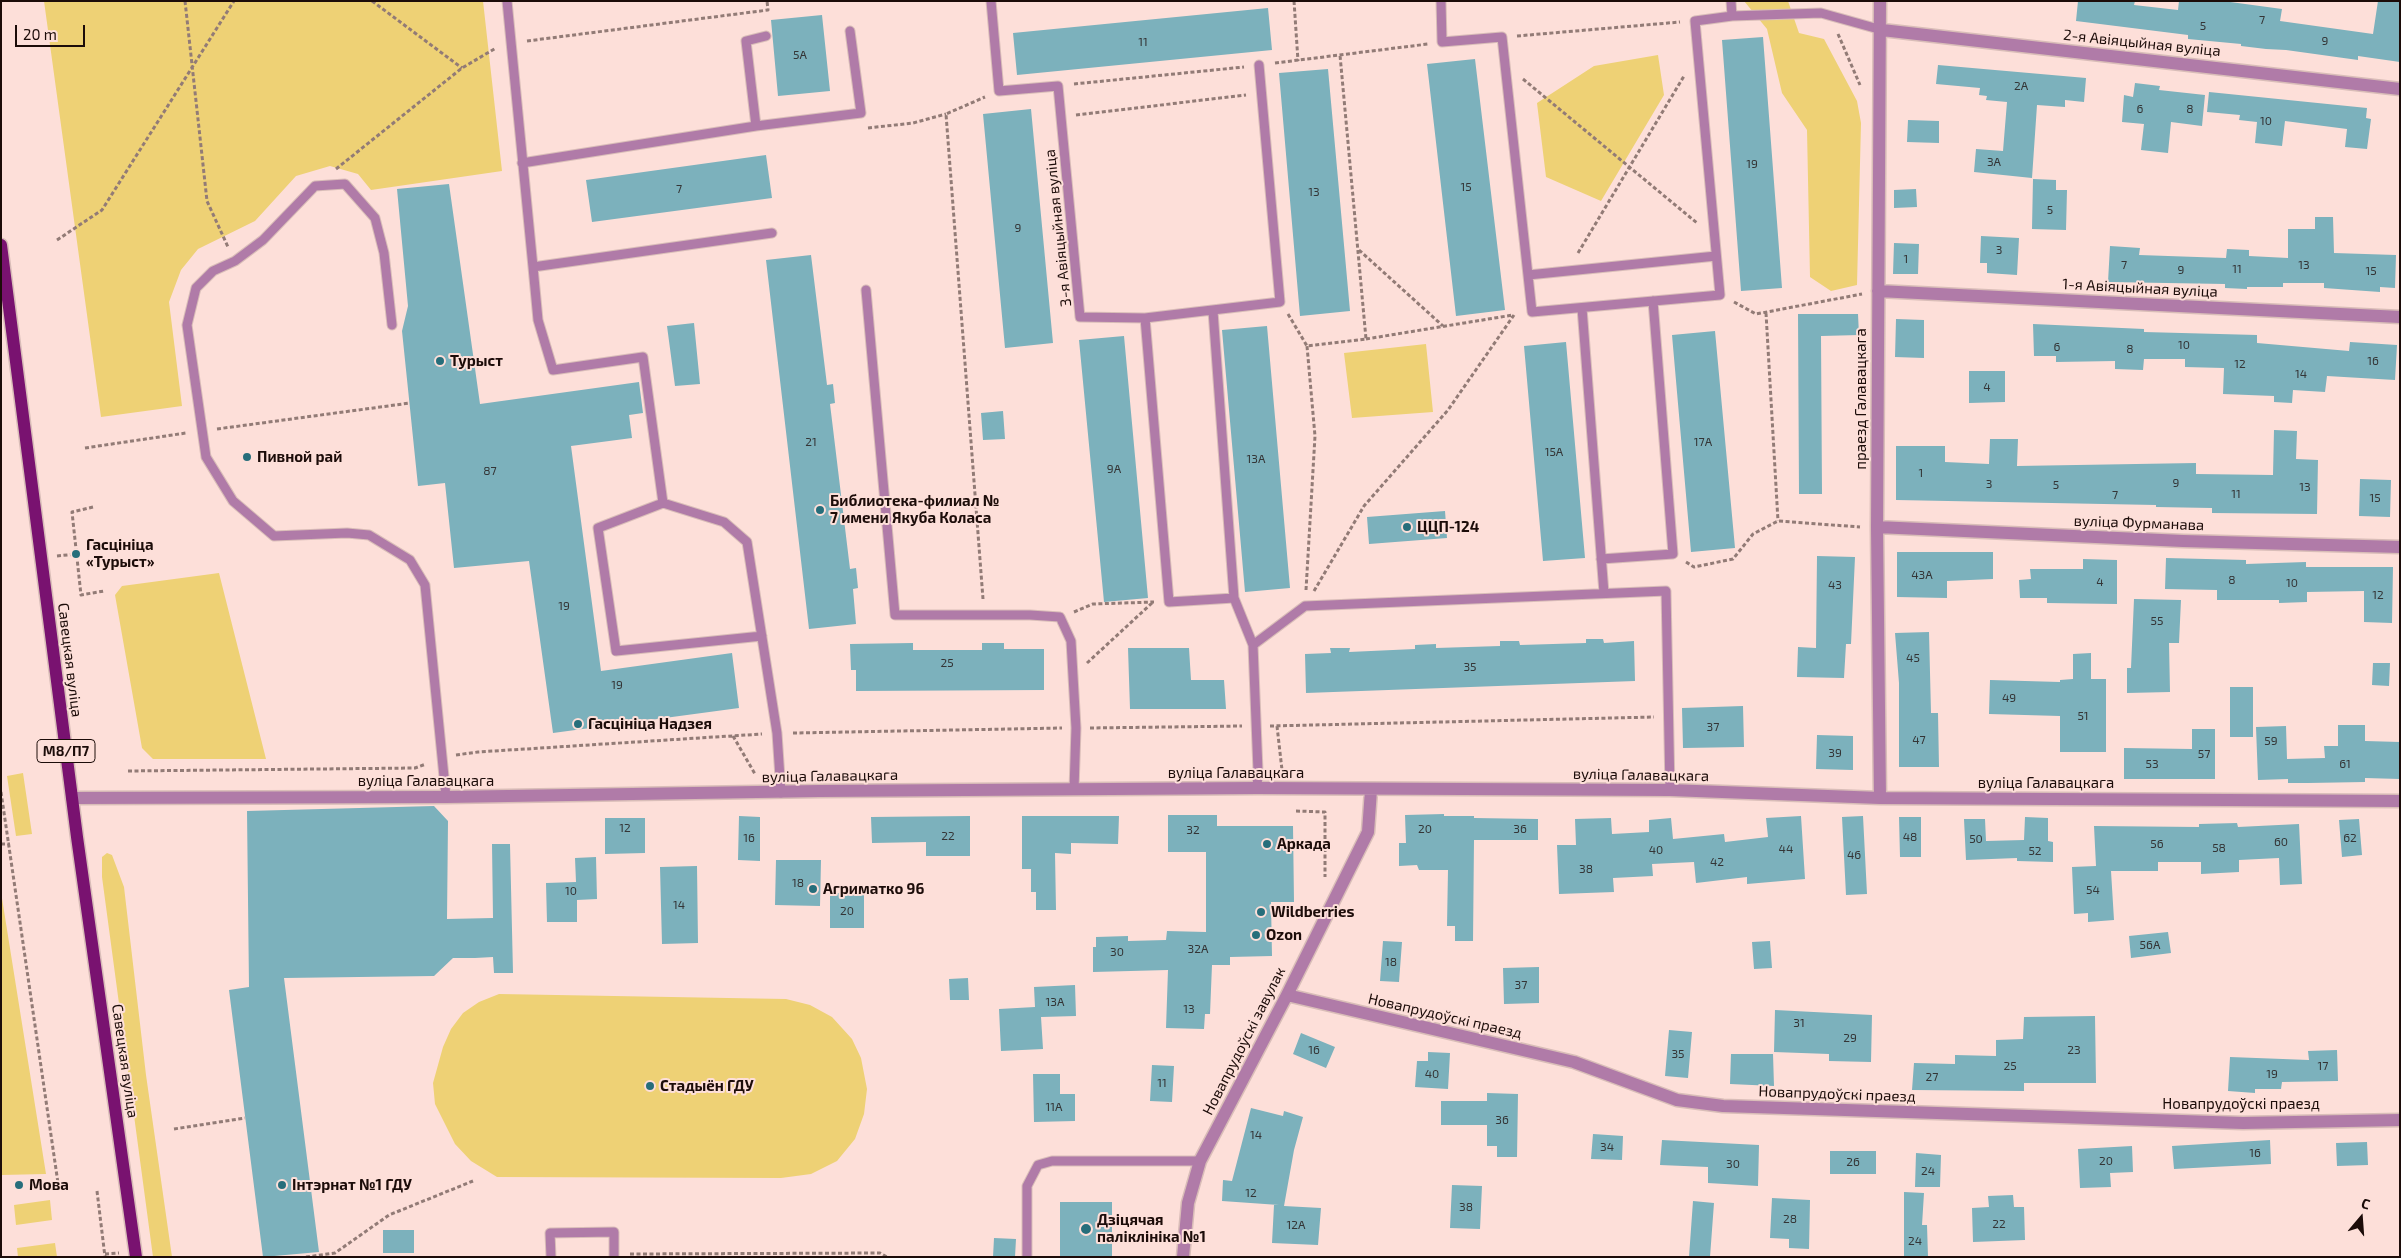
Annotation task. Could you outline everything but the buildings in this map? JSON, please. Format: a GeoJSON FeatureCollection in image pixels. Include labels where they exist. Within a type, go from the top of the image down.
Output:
{"type":"FeatureCollection","features":[{"type":"Feature","properties":{"kind":"main road","name":"Савецкая вуліца"},"geometry":{"type":"LineString","coordinates":[[1,245],[72,798],[136,1257]]}},
{"type":"Feature","properties":{"kind":"street","name":"праезд Галавацкага"},"geometry":{"type":"LineString","coordinates":[[1880,1],[1882,30],[1877,527],[1880,798]]}},
{"type":"Feature","properties":{"kind":"street","name":"2-я Авіяцыйная вуліца"},"geometry":{"type":"LineString","coordinates":[[1882,30],[2400,89]]}},
{"type":"Feature","properties":{"kind":"street","name":"1-я Авіяцыйная вуліца"},"geometry":{"type":"LineString","coordinates":[[1878,291],[2400,317]]}},
{"type":"Feature","properties":{"kind":"street","name":"вуліца Фурманава"},"geometry":{"type":"LineString","coordinates":[[1877,527],[2183,541],[2400,547]]}},
{"type":"Feature","properties":{"kind":"street","name":"вуліца Галавацкага"},"geometry":{"type":"LineString","coordinates":[[72,798],[446,797],[1257,788],[1670,790],[1880,798],[2400,801]]}},
{"type":"Feature","properties":{"kind":"street","name":"Новапрудоўскі завулак"},"geometry":{"type":"LineString","coordinates":[[1183,1257],[1188,1204],[1200,1161],[1287,995],[1368,832],[1371,790]]}},
{"type":"Feature","properties":{"kind":"street","name":"Новапрудоўскі праезд"},"geometry":{"type":"LineString","coordinates":[[1287,995],[1574,1062],[1677,1100],[1723,1106],[2243,1123],[2400,1120]]}},
{"type":"Feature","properties":{"kind":"lane"},"geometry":{"type":"LineString","coordinates":[[507,1],[538,320],[553,370],[642,357],[663,503]]}},
{"type":"Feature","properties":{"kind":"lane"},"geometry":{"type":"LineString","coordinates":[[991,1],[999,91]]}},
{"type":"Feature","properties":{"kind":"lane"},"geometry":{"type":"LineString","coordinates":[[1441,1],[1442,42],[1502,37],[1532,312],[1720,295],[1695,21],[1732,16],[1821,13],[1882,30]]}},
{"type":"Feature","properties":{"kind":"lane"},"geometry":{"type":"LineString","coordinates":[[1731,1],[1732,16]]}},
{"type":"Feature","properties":{"kind":"lane"},"geometry":{"type":"LineString","coordinates":[[522,163],[756,126],[862,113],[850,31]]}},
{"type":"Feature","properties":{"kind":"lane"},"geometry":{"type":"LineString","coordinates":[[756,126],[746,41],[766,36]]}},
{"type":"Feature","properties":{"kind":"lane"},"geometry":{"type":"LineString","coordinates":[[1259,65],[1280,302]]}},
{"type":"Feature","properties":{"kind":"lane","name":"3-я Авіяцыйная вуліца"},"geometry":{"type":"LineString","coordinates":[[999,91],[1058,86],[1080,317],[1145,318],[1280,302]]}},
{"type":"Feature","properties":{"kind":"lane"},"geometry":{"type":"LineString","coordinates":[[392,325],[384,253],[375,218],[345,184],[315,186],[263,240],[235,261],[213,271],[196,288],[187,325],[206,457],[233,502],[274,536],[347,533],[369,535],[410,560],[425,585],[446,797]]}},
{"type":"Feature","properties":{"kind":"lane"},"geometry":{"type":"LineString","coordinates":[[533,267],[772,234]]}},
{"type":"Feature","properties":{"kind":"lane"},"geometry":{"type":"LineString","coordinates":[[1528,275],[1716,256]]}},
{"type":"Feature","properties":{"kind":"lane"},"geometry":{"type":"LineString","coordinates":[[866,290],[895,615],[1060,617],[1071,641],[1076,728],[1074,790]]}},
{"type":"Feature","properties":{"kind":"lane"},"geometry":{"type":"LineString","coordinates":[[1602,559],[1673,554],[1653,301]]}},
{"type":"Feature","properties":{"kind":"lane"},"geometry":{"type":"LineString","coordinates":[[1582,308],[1604,593]]}},
{"type":"Feature","properties":{"kind":"lane"},"geometry":{"type":"LineString","coordinates":[[1212,311],[1234,598],[1253,645],[1257,726],[1257,788]]}},
{"type":"Feature","properties":{"kind":"lane"},"geometry":{"type":"LineString","coordinates":[[1145,318],[1169,602],[1234,598]]}},
{"type":"Feature","properties":{"kind":"lane"},"geometry":{"type":"LineString","coordinates":[[762,636],[616,651],[598,528],[663,503],[724,522],[747,542],[762,636],[777,733],[781,793]]}},
{"type":"Feature","properties":{"kind":"lane"},"geometry":{"type":"LineString","coordinates":[[1253,645],[1305,606],[1666,591],[1670,790]]}},
{"type":"Feature","properties":{"kind":"lane"},"geometry":{"type":"LineString","coordinates":[[1027,1257],[1027,1186],[1038,1165],[1052,1161],[1200,1161]]}},
{"type":"Feature","properties":{"kind":"lane"},"geometry":{"type":"LineString","coordinates":[[551,1257],[550,1233],[614,1232],[614,1255]]}},
{"type":"Feature","properties":{"kind":"path"},"geometry":{"type":"LineString","coordinates":[[184,1],[193,64],[207,201],[235,261]]}},
{"type":"Feature","properties":{"kind":"path"},"geometry":{"type":"LineString","coordinates":[[57,240],[102,210],[234,1]]}},
{"type":"Feature","properties":{"kind":"path"},"geometry":{"type":"LineString","coordinates":[[372,1],[462,68]]}},
{"type":"Feature","properties":{"kind":"path"},"geometry":{"type":"LineString","coordinates":[[767,1],[768,10]]}},
{"type":"Feature","properties":{"kind":"path"},"geometry":{"type":"LineString","coordinates":[[1294,1],[1298,61]]}},
{"type":"Feature","properties":{"kind":"path"},"geometry":{"type":"LineString","coordinates":[[1821,13],[1836,28],[1861,87]]}},
{"type":"Feature","properties":{"kind":"path"},"geometry":{"type":"LineString","coordinates":[[1502,37],[1695,21]]}},
{"type":"Feature","properties":{"kind":"path"},"geometry":{"type":"LineString","coordinates":[[1568,271],[1698,52]]}},
{"type":"Feature","properties":{"kind":"path"},"geometry":{"type":"LineString","coordinates":[[1340,55],[1366,339]]}},
{"type":"Feature","properties":{"kind":"path"},"geometry":{"type":"LineString","coordinates":[[1505,64],[1715,238]]}},
{"type":"Feature","properties":{"kind":"path"},"geometry":{"type":"LineString","coordinates":[[985,615],[946,114],[999,91]]}},
{"type":"Feature","properties":{"kind":"path"},"geometry":{"type":"LineString","coordinates":[[1061,117],[1262,93]]}},
{"type":"Feature","properties":{"kind":"path"},"geometry":{"type":"LineString","coordinates":[[1358,250],[1443,326]]}},
{"type":"Feature","properties":{"kind":"path"},"geometry":{"type":"LineString","coordinates":[[1720,295],[1756,314],[1878,291]]}},
{"type":"Feature","properties":{"kind":"path"},"geometry":{"type":"LineString","coordinates":[[1280,302],[1307,346],[1315,436],[1305,606]]}},
{"type":"Feature","properties":{"kind":"path"},"geometry":{"type":"LineString","coordinates":[[1307,346],[1366,339],[1532,312]]}},
{"type":"Feature","properties":{"kind":"path"},"geometry":{"type":"LineString","coordinates":[[1766,313],[1778,521]]}},
{"type":"Feature","properties":{"kind":"path"},"geometry":{"type":"LineString","coordinates":[[1305,606],[1364,506],[1448,410],[1514,315]]}},
{"type":"Feature","properties":{"kind":"path"},"geometry":{"type":"LineString","coordinates":[[85,448],[410,403]]}},
{"type":"Feature","properties":{"kind":"path"},"geometry":{"type":"LineString","coordinates":[[93,507],[72,512],[81,595],[104,590]]}},
{"type":"Feature","properties":{"kind":"path"},"geometry":{"type":"LineString","coordinates":[[1673,554],[1694,567],[1732,558],[1753,534],[1778,521],[1877,527]]}},
{"type":"Feature","properties":{"kind":"path"},"geometry":{"type":"LineString","coordinates":[[1073,677],[1152,602]]}},
{"type":"Feature","properties":{"kind":"path"},"geometry":{"type":"LineString","coordinates":[[1060,617],[1093,604],[1169,602]]}},
{"type":"Feature","properties":{"kind":"path"},"geometry":{"type":"LineString","coordinates":[[128,771],[415,768],[443,757],[478,752],[777,733],[1277,726],[1669,716]]}},
{"type":"Feature","properties":{"kind":"path"},"geometry":{"type":"LineString","coordinates":[[1277,726],[1283,772],[1289,773]]}},
{"type":"Feature","properties":{"kind":"path"},"geometry":{"type":"LineString","coordinates":[[1,792],[10,844],[58,1190]]}},
{"type":"Feature","properties":{"kind":"path"},"geometry":{"type":"LineString","coordinates":[[1296,811],[1325,812]]}},
{"type":"Feature","properties":{"kind":"path"},"geometry":{"type":"LineString","coordinates":[[1,844],[10,844]]}},
{"type":"Feature","properties":{"kind":"path"},"geometry":{"type":"LineString","coordinates":[[174,1129],[245,1118]]}},
{"type":"Feature","properties":{"kind":"path"},"geometry":{"type":"LineString","coordinates":[[306,1257],[335,1253],[389,1214],[473,1181]]}},
{"type":"Feature","properties":{"kind":"path"},"geometry":{"type":"LineString","coordinates":[[97,1191],[105,1257]]}},
{"type":"Feature","properties":{"kind":"path"},"geometry":{"type":"LineString","coordinates":[[614,1255],[880,1253],[887,1257]]}},
{"type":"Feature","properties":{"kind":"shaded area"},"geometry":{"type":"Polygon","coordinates":[[[44,1],[483,1],[502,171],[371,190],[358,174],[330,166],[296,176],[255,221],[198,249],[181,270],[169,302],[182,406],[101,417],[44,1]]]}},
{"type":"Feature","properties":{"kind":"shaded area"},"geometry":{"type":"Polygon","coordinates":[[[1744,1],[1788,1],[1799,33],[1824,39],[1857,101],[1861,123],[1857,285],[1831,291],[1810,277],[1807,130],[1782,93],[1767,29],[1744,1]]]}},
{"type":"Feature","properties":{"kind":"shaded area"},"geometry":{"type":"Polygon","coordinates":[[[1658,55],[1664,95],[1601,201],[1546,177],[1537,103],[1594,66],[1658,55]]]}},
{"type":"Feature","properties":{"kind":"shaded area"},"geometry":{"type":"Polygon","coordinates":[[[1426,344],[1433,412],[1352,418],[1344,353],[1426,344]]]}},
{"type":"Feature","properties":{"kind":"shaded area"},"geometry":{"type":"Polygon","coordinates":[[[219,573],[266,759],[153,759],[142,748],[115,595],[122,586],[219,573]]]}},
{"type":"Feature","properties":{"kind":"shaded area"},"geometry":{"type":"Polygon","coordinates":[[[23,773],[32,834],[16,836],[7,776],[23,773]]]}},
{"type":"Feature","properties":{"kind":"shaded area"},"geometry":{"type":"Polygon","coordinates":[[[107,853],[112,855],[124,887],[146,1075],[172,1257],[153,1257],[102,877],[102,857],[107,853]]]}},
{"type":"Feature","properties":{"kind":"shaded area"},"geometry":{"type":"Polygon","coordinates":[[[1,892],[46,1174],[1,1175],[1,892]]]}},
{"type":"Feature","properties":{"kind":"shaded area","name":"Стадыён ГДУ"},"geometry":{"type":"Polygon","coordinates":[[[499,994],[786,999],[810,1005],[832,1017],[852,1039],[861,1058],[867,1089],[864,1114],[855,1139],[837,1161],[811,1174],[781,1178],[497,1177],[471,1161],[455,1144],[435,1104],[433,1083],[443,1047],[451,1029],[463,1013],[479,1002],[499,994]]]}},
{"type":"Feature","properties":{"kind":"shaded area"},"geometry":{"type":"Polygon","coordinates":[[[50,1200],[52,1220],[16,1225],[14,1205],[50,1200]]]}},
{"type":"Feature","properties":{"kind":"shaded area"},"geometry":{"type":"Polygon","coordinates":[[[55,1243],[57,1257],[18,1257],[17,1248],[55,1243]]]}},
{"type":"Feature","properties":{"kind":"place","name":"Турыст"},"geometry":{"type":"Point","coordinates":[440,361]}},
{"type":"Feature","properties":{"kind":"place","name":"Пивной рай"},"geometry":{"type":"Point","coordinates":[247,457]}},
{"type":"Feature","properties":{"kind":"place","name":"Библиотека-филиал № 7 имени Якуба Коласа"},"geometry":{"type":"Point","coordinates":[820,510]}},
{"type":"Feature","properties":{"kind":"place","name":"ЦЦП-124"},"geometry":{"type":"Point","coordinates":[1407,527]}},
{"type":"Feature","properties":{"kind":"place","name":"Гасцініца «Турыст»"},"geometry":{"type":"Point","coordinates":[76,554]}},
{"type":"Feature","properties":{"kind":"place","name":"Гасцініца Надзея"},"geometry":{"type":"Point","coordinates":[578,724]}},
{"type":"Feature","properties":{"kind":"place","name":"Аркада"},"geometry":{"type":"Point","coordinates":[1267,844]}},
{"type":"Feature","properties":{"kind":"place","name":"Агриматко 96"},"geometry":{"type":"Point","coordinates":[813,889]}},
{"type":"Feature","properties":{"kind":"place","name":"Wildberries"},"geometry":{"type":"Point","coordinates":[1261,912]}},
{"type":"Feature","properties":{"kind":"place","name":"Ozon"},"geometry":{"type":"Point","coordinates":[1256,935]}},
{"type":"Feature","properties":{"kind":"place","name":"Стадыён ГДУ"},"geometry":{"type":"Point","coordinates":[650,1086]}},
{"type":"Feature","properties":{"kind":"place","name":"Мова"},"geometry":{"type":"Point","coordinates":[19,1185]}},
{"type":"Feature","properties":{"kind":"place","name":"Інтэрнат №1 ГДУ"},"geometry":{"type":"Point","coordinates":[282,1185]}},
{"type":"Feature","properties":{"kind":"place","name":"Дзіцячая паліклініка №1"},"geometry":{"type":"Point","coordinates":[1086,1229]}}]}
